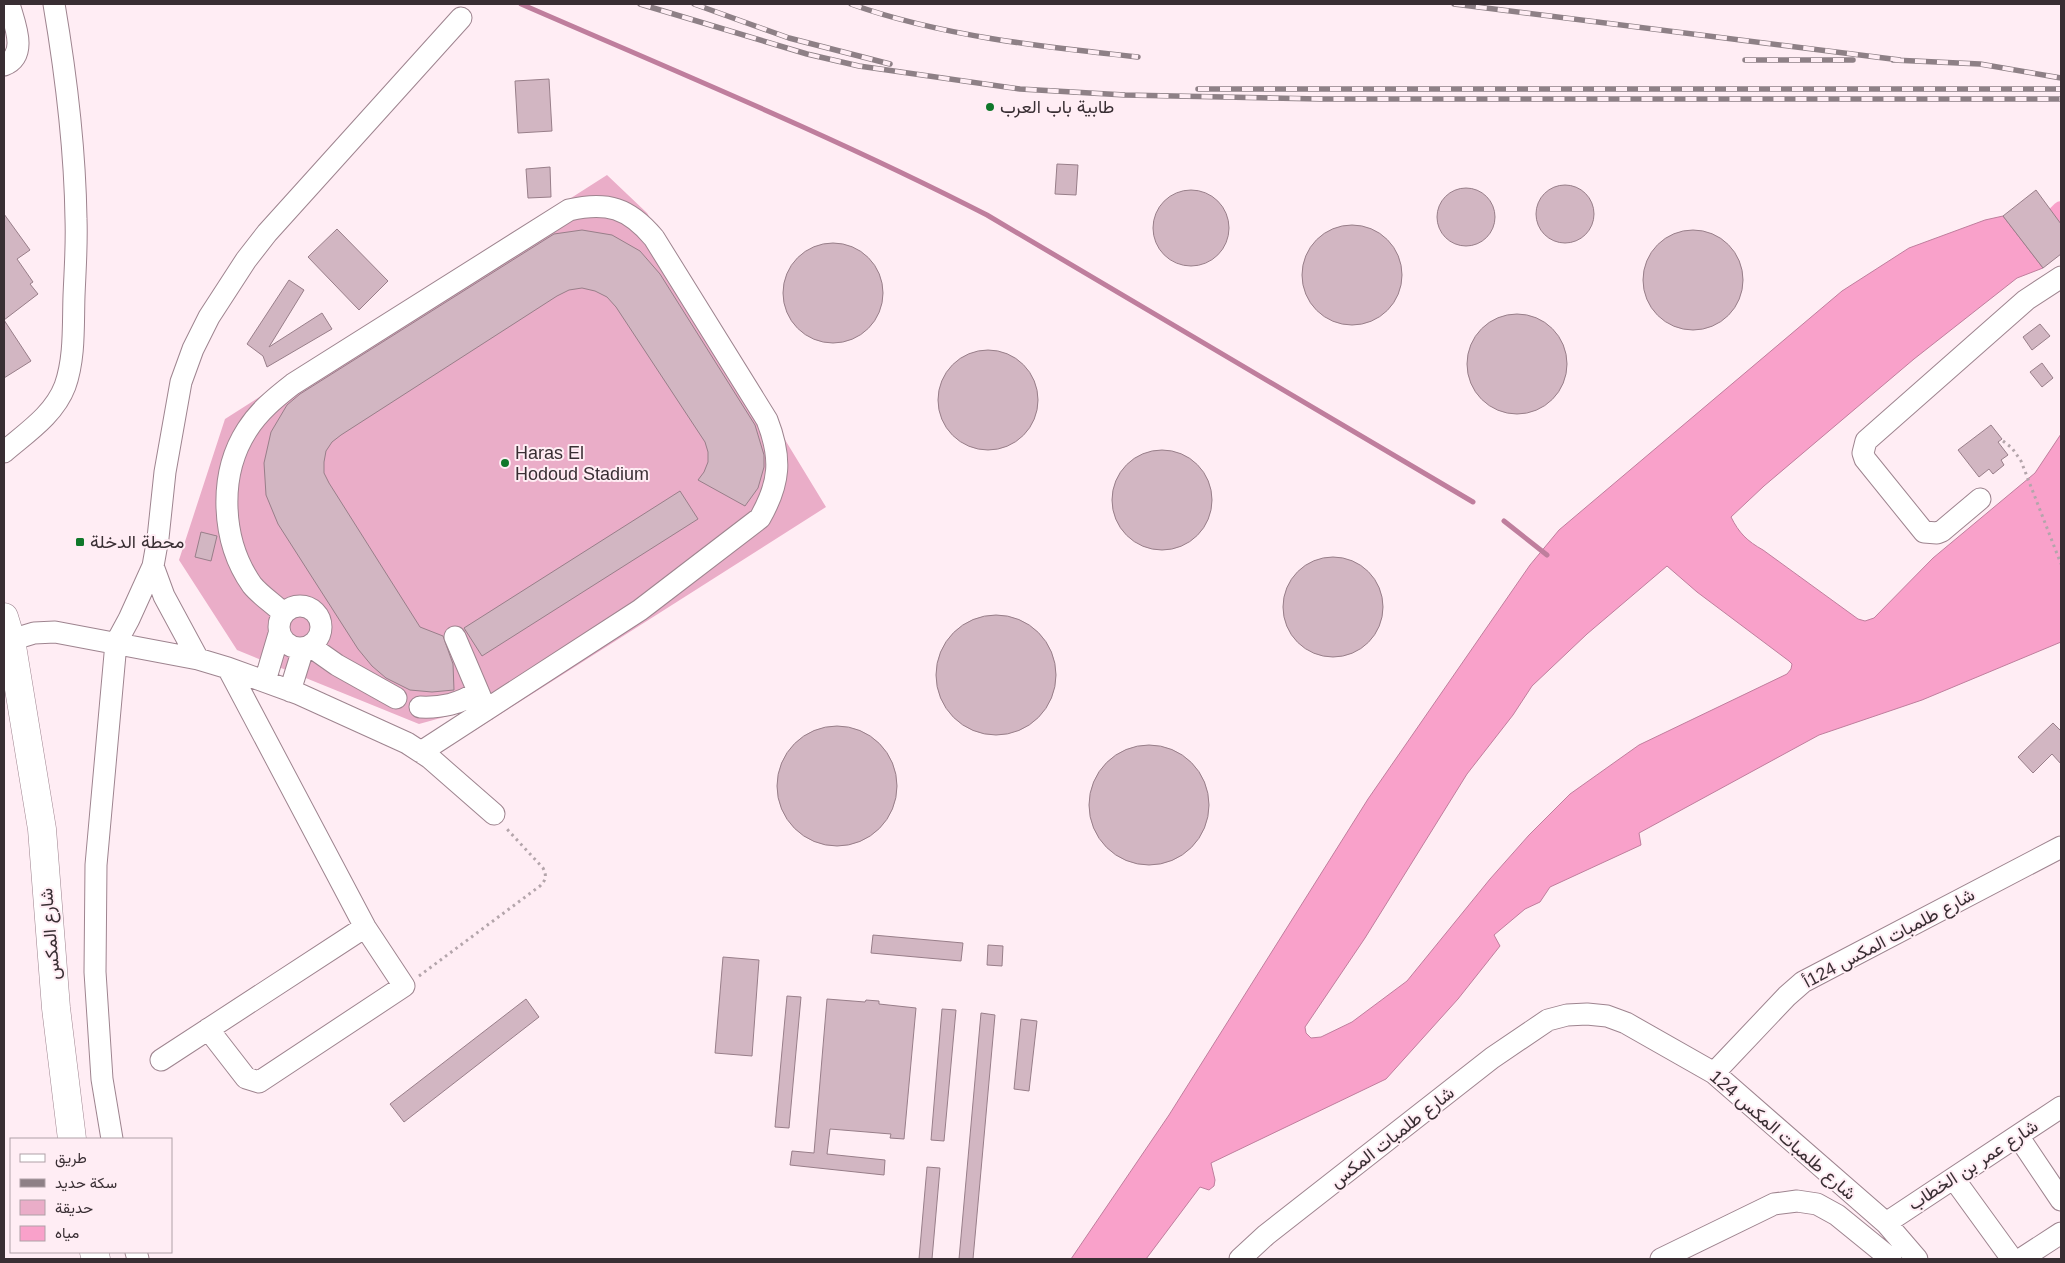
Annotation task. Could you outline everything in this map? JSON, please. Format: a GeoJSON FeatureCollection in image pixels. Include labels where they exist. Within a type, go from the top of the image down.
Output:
{"type":"FeatureCollection","features":[{"type":"Feature","properties":{"kind":"main road","name":"شارع المكس"},"geometry":{"type":"LineString","coordinates":[[7,628],[15,723],[42,829],[63,1076],[72,1138]]}},
{"type":"Feature","properties":{"kind":"street"},"geometry":{"type":"LineString","coordinates":[[4,64],[10,62],[16,56],[18,48],[18,38],[9,4]]}},
{"type":"Feature","properties":{"kind":"street"},"geometry":{"type":"LineString","coordinates":[[4,452],[48,415],[57,402],[65,387],[72,351],[76,221],[74,160],[62,48],[54,4]]}},
{"type":"Feature","properties":{"kind":"street"},"geometry":{"type":"LineString","coordinates":[[112,1138],[102,1079],[95,972],[96,865],[116,643],[137,603],[153,566],[165,472],[182,382],[192,349],[209,317],[246,260],[461,18]]}},
{"type":"Feature","properties":{"kind":"street"},"geometry":{"type":"LineString","coordinates":[[284,613],[253,586],[237,557],[228,525],[227,492],[233,460],[247,430],[267,404],[293,384],[569,210],[588,206],[607,206],[625,212],[641,223],[654,238],[767,420],[777,453],[776,480],[770,500],[760,518],[640,610],[482,701],[422,752]]}},
{"type":"Feature","properties":{"kind":"street"},"geometry":{"type":"LineString","coordinates":[[1980,499],[1942,531],[1937,533],[1924,532],[1865,459],[1863,448],[1866,441],[2026,300],[2061,277]]}},
{"type":"Feature","properties":{"kind":"street"},"geometry":{"type":"LineString","coordinates":[[153,566],[164,596],[198,659]]}},
{"type":"Feature","properties":{"kind":"street"},"geometry":{"type":"LineString","coordinates":[[290,691],[307,648],[320,635],[321,628],[317,614],[304,606],[296,606],[284,613],[278,627],[280,634],[289,646],[307,648],[396,698]]}},
{"type":"Feature","properties":{"kind":"street"},"geometry":{"type":"LineString","coordinates":[[7,628],[34,633],[55,632],[198,659],[265,681],[392,735],[422,752],[494,814]]}},
{"type":"Feature","properties":{"kind":"street"},"geometry":{"type":"LineString","coordinates":[[265,681],[280,634]]}},
{"type":"Feature","properties":{"kind":"street"},"geometry":{"type":"LineString","coordinates":[[455,636],[482,701]]}},
{"type":"Feature","properties":{"kind":"street"},"geometry":{"type":"LineString","coordinates":[[208,1029],[246,1078],[259,1082],[404,986],[365,928],[228,668]]}},
{"type":"Feature","properties":{"kind":"street"},"geometry":{"type":"LineString","coordinates":[[420,707],[435,708],[465,700],[482,701]]}},
{"type":"Feature","properties":{"kind":"street","name":"شارع طلمبات المكس 124أ"},"geometry":{"type":"LineString","coordinates":[[1714,1073],[1787,996],[1803,982],[2061,847]]}},
{"type":"Feature","properties":{"kind":"street"},"geometry":{"type":"LineString","coordinates":[[161,1060],[365,928]]}},
{"type":"Feature","properties":{"kind":"street","name":"شارع طلمبات المكس 124"},"geometry":{"type":"LineString","coordinates":[[1548,1020],[1567,1015],[1588,1014],[1607,1016],[1626,1023],[1714,1073],[1886,1223],[1917,1259]]}},
{"type":"Feature","properties":{"kind":"street","name":"شارع طلمبات المكس"},"geometry":{"type":"LineString","coordinates":[[1240,1259],[1266,1235],[1492,1058],[1548,1020]]}},
{"type":"Feature","properties":{"kind":"street","name":"شارع عمر بن الخطاب"},"geometry":{"type":"LineString","coordinates":[[1886,1223],[2061,1108]]}},
{"type":"Feature","properties":{"kind":"street"},"geometry":{"type":"LineString","coordinates":[[2018,1136],[2061,1200]]}},
{"type":"Feature","properties":{"kind":"street"},"geometry":{"type":"LineString","coordinates":[[1954,1179],[2012,1259]]}},
{"type":"Feature","properties":{"kind":"street"},"geometry":{"type":"LineString","coordinates":[[1661,1259],[1774,1204],[1797,1201],[1817,1204],[1837,1216],[1891,1259]]}},
{"type":"Feature","properties":{"kind":"street"},"geometry":{"type":"LineString","coordinates":[[2021,1259],[2061,1233]]}},
{"type":"Feature","properties":{"kind":"path"},"geometry":{"type":"LineString","coordinates":[[2003,441],[2017,454],[2027,474],[2061,564]]}},
{"type":"Feature","properties":{"kind":"path"},"geometry":{"type":"LineString","coordinates":[[404,986],[540,886],[544,881],[546,875],[543,868],[494,814]]}},
{"type":"Feature","properties":{"kind":"green space","name":"Haras El Hodoud Stadium"},"geometry":{"type":"Polygon","coordinates":[[[607,175],[647,213],[826,507],[474,731],[466,711],[419,724],[237,650],[179,560],[225,419],[607,175]]]}},
{"type":"Feature","properties":{"kind":"water"},"geometry":{"type":"Polygon","coordinates":[[[2003,216],[2043,268],[2017,278],[1914,359],[1764,486],[1731,517],[1740,532],[1752,543],[1858,619],[1865,621],[1874,618],[1933,558],[2035,473],[2061,434],[2061,642],[1922,700],[1819,735],[1639,833],[1641,845],[1550,887],[1540,902],[1525,909],[1494,935],[1500,946],[1458,999],[1386,1079],[1211,1163],[1215,1180],[1214,1186],[1209,1190],[1200,1187],[1146,1259],[1071,1259],[1169,1115],[1368,799],[1530,565],[1559,530],[1842,291],[1909,248],[1985,220],[2003,216]],[[1667,566],[1587,634],[1532,686],[1513,715],[1467,774],[1365,938],[1305,1027],[1306,1033],[1311,1038],[1321,1037],[1352,1022],[1407,981],[1490,879],[1529,835],[1570,794],[1639,745],[1787,674],[1792,664],[1789,661],[1697,592],[1667,566]]]}},
{"type":"Feature","properties":{"kind":"building"},"geometry":{"type":"Polygon","coordinates":[[[549,79],[552,131],[518,133],[515,81],[549,79]]]}},
{"type":"Feature","properties":{"kind":"building"},"geometry":{"type":"Polygon","coordinates":[[[1057,164],[1078,165],[1076,195],[1055,194],[1057,164]]]}},
{"type":"Feature","properties":{"kind":"building"},"geometry":{"type":"Polygon","coordinates":[[[550,167],[551,197],[528,198],[526,169],[550,167]]]}},
{"type":"Feature","properties":{"kind":"building"},"geometry":{"type":"Polygon","coordinates":[[[1565,185],[1576,187],[1586,193],[1592,203],[1594,214],[1592,225],[1586,235],[1576,241],[1565,243],[1554,241],[1544,235],[1538,225],[1536,214],[1538,203],[1544,193],[1554,187],[1565,185]]]}},
{"type":"Feature","properties":{"kind":"building"},"geometry":{"type":"Polygon","coordinates":[[[1460,188],[1472,188],[1487,196],[1495,211],[1495,223],[1487,238],[1472,246],[1460,246],[1445,238],[1437,223],[1437,211],[1445,196],[1460,188]]]}},
{"type":"Feature","properties":{"kind":"building"},"geometry":{"type":"Polygon","coordinates":[[[1191,190],[1205,193],[1218,201],[1226,214],[1229,228],[1226,242],[1218,255],[1205,263],[1191,266],[1177,263],[1164,255],[1156,242],[1153,228],[1156,214],[1164,201],[1177,193],[1191,190]]]}},
{"type":"Feature","properties":{"kind":"building"},"geometry":{"type":"Polygon","coordinates":[[[2036,190],[2061,224],[2061,254],[2043,268],[2003,216],[2036,190]]]}},
{"type":"Feature","properties":{"kind":"building"},"geometry":{"type":"Polygon","coordinates":[[[4,214],[30,250],[17,259],[33,282],[30,284],[38,294],[4,320],[4,214]]]}},
{"type":"Feature","properties":{"kind":"building"},"geometry":{"type":"Polygon","coordinates":[[[1352,225],[1371,228],[1388,239],[1399,256],[1402,275],[1399,294],[1388,311],[1371,322],[1352,325],[1333,322],[1316,311],[1305,294],[1302,275],[1305,256],[1316,239],[1333,228],[1352,225]]]}},
{"type":"Feature","properties":{"kind":"building"},"geometry":{"type":"Polygon","coordinates":[[[337,229],[388,281],[359,310],[308,257],[337,229]]]}},
{"type":"Feature","properties":{"kind":"building"},"geometry":{"type":"Polygon","coordinates":[[[582,230],[612,235],[640,251],[660,274],[755,425],[764,455],[764,467],[758,488],[745,506],[698,480],[708,462],[705,442],[616,307],[607,297],[595,291],[582,288],[569,290],[557,296],[341,435],[332,442],[326,451],[324,473],[329,483],[420,627],[443,636],[453,664],[454,690],[432,692],[410,690],[386,678],[372,666],[358,649],[278,524],[266,495],[264,463],[271,432],[287,405],[300,394],[554,234],[582,230]]]}},
{"type":"Feature","properties":{"kind":"building"},"geometry":{"type":"Polygon","coordinates":[[[1693,230],[1712,233],[1729,244],[1740,261],[1743,280],[1740,299],[1729,316],[1712,327],[1693,330],[1674,327],[1657,316],[1646,299],[1643,280],[1646,261],[1657,244],[1674,233],[1693,230]]]}},
{"type":"Feature","properties":{"kind":"building"},"geometry":{"type":"Polygon","coordinates":[[[833,243],[852,246],[869,257],[880,274],[883,293],[880,312],[869,329],[852,340],[833,343],[814,340],[797,329],[786,312],[783,293],[786,274],[797,257],[814,246],[833,243]]]}},
{"type":"Feature","properties":{"kind":"building"},"geometry":{"type":"Polygon","coordinates":[[[289,280],[304,290],[269,347],[322,313],[332,329],[267,367],[263,356],[247,344],[289,280]]]}},
{"type":"Feature","properties":{"kind":"building"},"geometry":{"type":"Polygon","coordinates":[[[1517,314],[1536,317],[1553,328],[1564,345],[1567,364],[1564,383],[1553,400],[1536,411],[1517,414],[1498,411],[1481,400],[1470,383],[1467,364],[1470,345],[1481,328],[1498,317],[1517,314]]]}},
{"type":"Feature","properties":{"kind":"building"},"geometry":{"type":"Polygon","coordinates":[[[4,320],[31,361],[4,378],[4,320]]]}},
{"type":"Feature","properties":{"kind":"building"},"geometry":{"type":"Polygon","coordinates":[[[2040,324],[2050,336],[2032,350],[2023,337],[2040,324]]]}},
{"type":"Feature","properties":{"kind":"building"},"geometry":{"type":"Polygon","coordinates":[[[988,350],[1007,353],[1024,364],[1035,381],[1038,400],[1035,419],[1024,436],[1007,447],[988,450],[969,447],[952,436],[941,419],[938,400],[941,381],[952,364],[969,353],[988,350]]]}},
{"type":"Feature","properties":{"kind":"building"},"geometry":{"type":"Polygon","coordinates":[[[2042,363],[2053,378],[2042,387],[2030,372],[2042,363]]]}},
{"type":"Feature","properties":{"kind":"building"},"geometry":{"type":"Polygon","coordinates":[[[1991,425],[2002,439],[1998,442],[2008,455],[2001,460],[2004,465],[1993,474],[1989,469],[1979,477],[1958,450],[1991,425]]]}},
{"type":"Feature","properties":{"kind":"building"},"geometry":{"type":"Polygon","coordinates":[[[1162,450],[1181,453],[1198,464],[1209,481],[1212,500],[1209,519],[1198,536],[1181,547],[1162,550],[1143,547],[1126,536],[1115,519],[1112,500],[1115,481],[1126,464],[1143,453],[1162,450]]]}},
{"type":"Feature","properties":{"kind":"building"},"geometry":{"type":"Polygon","coordinates":[[[680,491],[698,519],[482,656],[464,628],[680,491]]]}},
{"type":"Feature","properties":{"kind":"building"},"geometry":{"type":"Polygon","coordinates":[[[201,532],[217,536],[211,561],[195,557],[201,532]]]}},
{"type":"Feature","properties":{"kind":"building"},"geometry":{"type":"Polygon","coordinates":[[[1333,557],[1352,560],[1369,571],[1380,588],[1383,607],[1380,626],[1369,643],[1352,654],[1333,657],[1314,654],[1297,643],[1286,626],[1283,607],[1286,588],[1297,571],[1314,560],[1333,557]]]}},
{"type":"Feature","properties":{"kind":"building"},"geometry":{"type":"Polygon","coordinates":[[[996,615],[1019,619],[1039,632],[1052,652],[1056,675],[1052,698],[1039,718],[1019,731],[996,735],[973,731],[953,718],[940,698],[936,675],[940,652],[953,632],[973,619],[996,615]]]}},
{"type":"Feature","properties":{"kind":"building"},"geometry":{"type":"Polygon","coordinates":[[[2053,723],[2061,731],[2061,764],[2052,754],[2033,773],[2018,757],[2053,723]]]}},
{"type":"Feature","properties":{"kind":"building"},"geometry":{"type":"Polygon","coordinates":[[[837,726],[860,730],[880,743],[893,763],[897,786],[893,809],[880,829],[860,842],[837,846],[814,842],[794,829],[781,809],[777,786],[781,763],[794,743],[814,730],[837,726]]]}},
{"type":"Feature","properties":{"kind":"building"},"geometry":{"type":"Polygon","coordinates":[[[1149,745],[1172,749],[1192,762],[1205,782],[1209,805],[1205,828],[1192,848],[1172,861],[1149,865],[1126,861],[1106,848],[1093,828],[1089,805],[1093,782],[1106,762],[1126,749],[1149,745]]]}},
{"type":"Feature","properties":{"kind":"building"},"geometry":{"type":"Polygon","coordinates":[[[873,935],[963,943],[961,961],[871,953],[873,935]]]}},
{"type":"Feature","properties":{"kind":"building"},"geometry":{"type":"Polygon","coordinates":[[[988,945],[1003,946],[1002,966],[987,965],[988,945]]]}},
{"type":"Feature","properties":{"kind":"building"},"geometry":{"type":"Polygon","coordinates":[[[723,957],[759,960],[752,1056],[715,1053],[723,957]]]}},
{"type":"Feature","properties":{"kind":"building"},"geometry":{"type":"Polygon","coordinates":[[[787,996],[801,997],[789,1128],[775,1127],[787,996]]]}},
{"type":"Feature","properties":{"kind":"building"},"geometry":{"type":"Polygon","coordinates":[[[526,999],[539,1017],[404,1122],[390,1104],[526,999]]]}},
{"type":"Feature","properties":{"kind":"building"},"geometry":{"type":"Polygon","coordinates":[[[827,999],[865,1002],[866,1000],[879,1001],[879,1004],[916,1008],[904,1139],[890,1138],[891,1134],[830,1129],[827,1154],[885,1160],[884,1175],[790,1165],[792,1151],[814,1153],[827,999]]]}},
{"type":"Feature","properties":{"kind":"building"},"geometry":{"type":"Polygon","coordinates":[[[942,1009],[956,1010],[944,1141],[931,1140],[942,1009]]]}},
{"type":"Feature","properties":{"kind":"building"},"geometry":{"type":"Polygon","coordinates":[[[981,1013],[995,1015],[973,1259],[959,1259],[981,1013]]]}},
{"type":"Feature","properties":{"kind":"building"},"geometry":{"type":"Polygon","coordinates":[[[1021,1019],[1037,1021],[1029,1091],[1014,1089],[1021,1019]]]}},
{"type":"Feature","properties":{"kind":"building"},"geometry":{"type":"Polygon","coordinates":[[[927,1167],[940,1168],[932,1259],[919,1259],[927,1167]]]}},
{"type":"Feature","properties":{"kind":"waterway"},"geometry":{"type":"LineString","coordinates":[[521,4],[814,132],[987,215],[1473,502]]}},
{"type":"Feature","properties":{"kind":"waterway"},"geometry":{"type":"LineString","coordinates":[[2055,216],[2061,210]]}},
{"type":"Feature","properties":{"kind":"waterway"},"geometry":{"type":"LineString","coordinates":[[1504,521],[1547,555]]}},
{"type":"Feature","properties":{"kind":"railway"},"geometry":{"type":"LineString","coordinates":[[640,4],[807,54],[859,66],[1020,89],[1125,95],[1320,99],[2061,99]]}},
{"type":"Feature","properties":{"kind":"railway"},"geometry":{"type":"LineString","coordinates":[[694,4],[789,38],[890,64]]}},
{"type":"Feature","properties":{"kind":"railway"},"geometry":{"type":"LineString","coordinates":[[851,4],[920,24],[993,39],[1138,57]]}},
{"type":"Feature","properties":{"kind":"railway"},"geometry":{"type":"LineString","coordinates":[[1454,4],[1900,60]]}},
{"type":"Feature","properties":{"kind":"railway"},"geometry":{"type":"LineString","coordinates":[[1745,60],[1853,60]]}},
{"type":"Feature","properties":{"kind":"railway"},"geometry":{"type":"LineString","coordinates":[[1893,60],[1980,64],[2061,78]]}},
{"type":"Feature","properties":{"kind":"railway"},"geometry":{"type":"LineString","coordinates":[[1198,89],[2061,89]]}},
{"type":"Feature","properties":{"kind":"place","name":"طابية باب العرب"},"geometry":{"type":"Point","coordinates":[990,107]}},
{"type":"Feature","properties":{"kind":"place","name":"Haras El Hodoud Stadium"},"geometry":{"type":"Point","coordinates":[505,463]}},
{"type":"Feature","properties":{"kind":"place","name":"محطة الدخلة"},"geometry":{"type":"Point","coordinates":[80,542]}}]}
